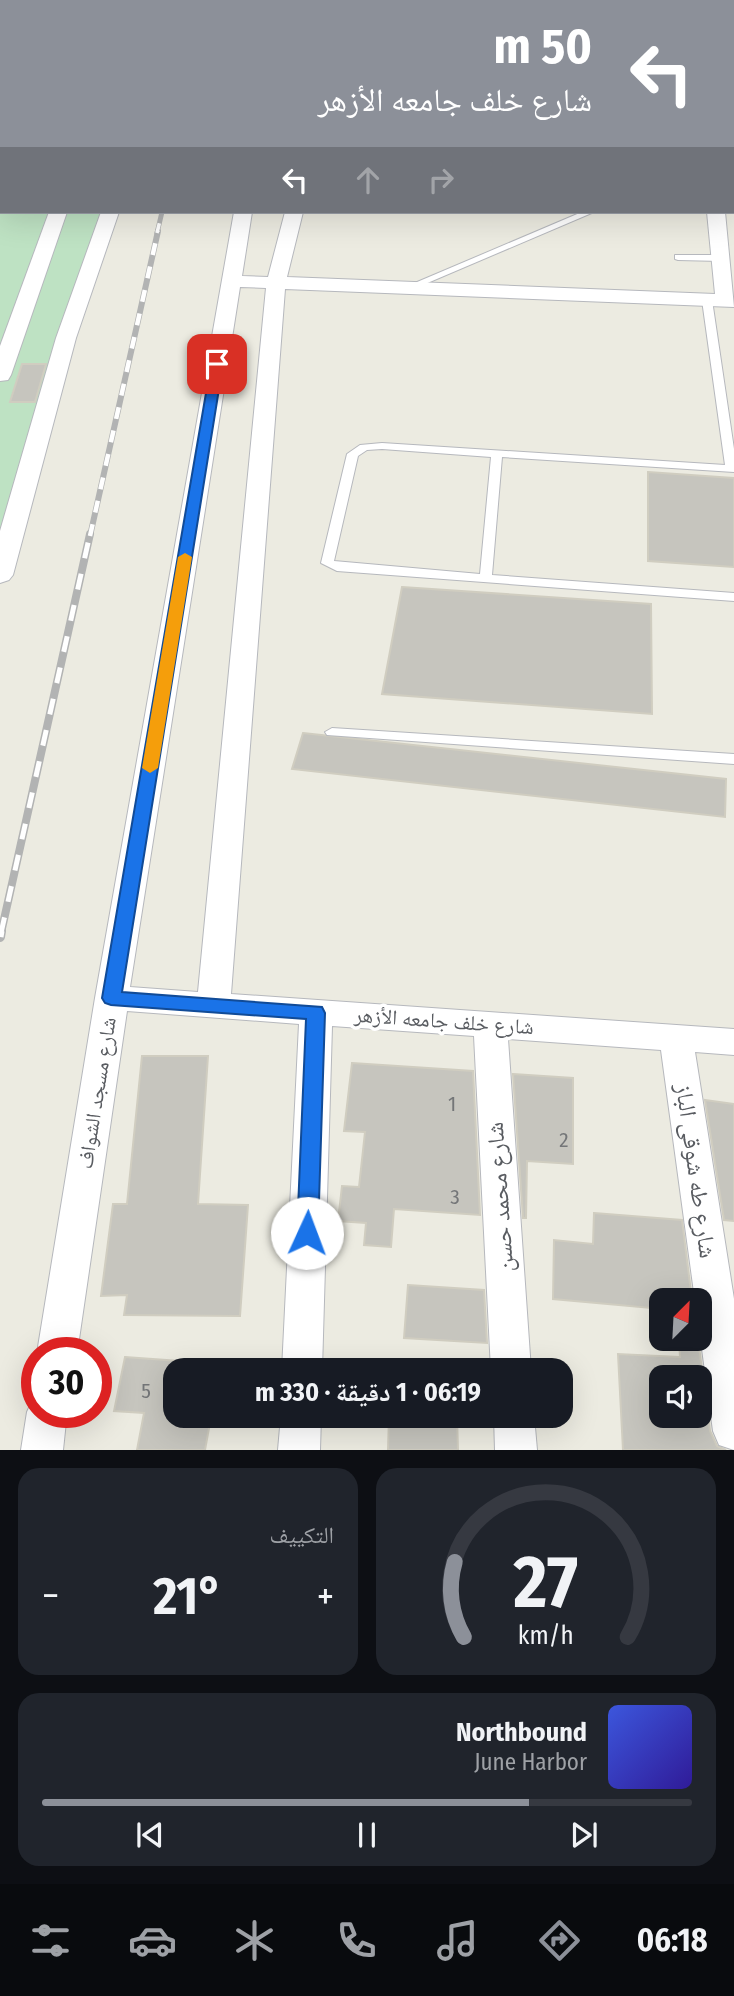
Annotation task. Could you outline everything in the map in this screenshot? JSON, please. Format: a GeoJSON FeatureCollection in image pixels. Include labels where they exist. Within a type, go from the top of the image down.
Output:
{"type":"FeatureCollection","features":[{"type":"Feature","properties":{"kind":"street"},"geometry":{"type":"LineString","coordinates":[[0,375],[57,214]]}},
{"type":"Feature","properties":{"kind":"street"},"geometry":{"type":"LineString","coordinates":[[0,575],[66,338],[109,214]]}},
{"type":"Feature","properties":{"kind":"street","name":"شارع مسجد الشواف"},"geometry":{"type":"LineString","coordinates":[[59,1337],[111,998],[243,214]]}},
{"type":"Feature","properties":{"kind":"street"},"geometry":{"type":"LineString","coordinates":[[214,1003],[275,283],[293,214]]}},
{"type":"Feature","properties":{"kind":"street"},"geometry":{"type":"LineString","coordinates":[[231,281],[722,301],[716,214]]}},
{"type":"Feature","properties":{"kind":"street","name":"شارع خلف جامعه الأزهر"},"geometry":{"type":"LineString","coordinates":[[111,998],[214,1003],[316,1013],[734,1042]]}},
{"type":"Feature","properties":{"kind":"street"},"geometry":{"type":"LineString","coordinates":[[302,1358],[316,1013]]}},
{"type":"Feature","properties":{"kind":"street","name":"شارع محمد حسن"},"geometry":{"type":"LineString","coordinates":[[490,1023],[510,1358]]}},
{"type":"Feature","properties":{"kind":"street","name":"شارع طه شوقى الباز"},"geometry":{"type":"LineString","coordinates":[[676,1037],[734,1430]]}},
{"type":"Feature","properties":{"kind":"street"},"geometry":{"type":"LineString","coordinates":[[41,1450],[44,1428]]}},
{"type":"Feature","properties":{"kind":"street"},"geometry":{"type":"LineString","coordinates":[[299,1450],[300,1428]]}},
{"type":"Feature","properties":{"kind":"street"},"geometry":{"type":"LineString","coordinates":[[515,1428],[516,1450]]}},
{"type":"Feature","properties":{"kind":"lane"},"geometry":{"type":"LineString","coordinates":[[408,288],[584,214]]}},
{"type":"Feature","properties":{"kind":"lane"},"geometry":{"type":"LineString","coordinates":[[678,257],[721,258]]}},
{"type":"Feature","properties":{"kind":"lane"},"geometry":{"type":"LineString","coordinates":[[722,301],[732,469],[364,447],[353,454],[327,562],[337,568],[734,597]]}},
{"type":"Feature","properties":{"kind":"lane"},"geometry":{"type":"LineString","coordinates":[[486,577],[497,453]]}},
{"type":"Feature","properties":{"kind":"lane"},"geometry":{"type":"LineString","coordinates":[[332,732],[734,759]]}},
{"type":"Feature","properties":{"kind":"green space"},"geometry":{"type":"Polygon","coordinates":[[[0,214],[102,214],[0,583],[0,214]]]}},
{"type":"Feature","properties":{"kind":"building"},"geometry":{"type":"Polygon","coordinates":[[[22,364],[46,364],[35,402],[10,402],[22,364]]]}},
{"type":"Feature","properties":{"kind":"building"},"geometry":{"type":"Polygon","coordinates":[[[648,472],[734,478],[734,567],[648,561],[648,472]]]}},
{"type":"Feature","properties":{"kind":"building"},"geometry":{"type":"Polygon","coordinates":[[[402,587],[651,604],[652,714],[382,694],[402,587]]]}},
{"type":"Feature","properties":{"kind":"building"},"geometry":{"type":"Polygon","coordinates":[[[303,733],[726,779],[725,817],[292,769],[303,733]]]}},
{"type":"Feature","properties":{"kind":"building"},"geometry":{"type":"Polygon","coordinates":[[[142,1056],[208,1056],[198,1204],[248,1205],[240,1316],[124,1315],[127,1295],[101,1296],[113,1204],[127,1204],[142,1056]]]}},
{"type":"Feature","properties":{"kind":"building"},"geometry":{"type":"Polygon","coordinates":[[[352,1063],[473,1071],[480,1215],[394,1209],[391,1247],[364,1245],[366,1223],[338,1221],[342,1186],[359,1187],[365,1132],[344,1131],[352,1063]]]}},
{"type":"Feature","properties":{"kind":"building"},"geometry":{"type":"Polygon","coordinates":[[[513,1074],[573,1078],[573,1164],[527,1161],[526,1218],[523,1218],[513,1074]]]}},
{"type":"Feature","properties":{"kind":"building"},"geometry":{"type":"Polygon","coordinates":[[[705,1100],[734,1104],[734,1221],[724,1220],[705,1100]]]}},
{"type":"Feature","properties":{"kind":"building"},"geometry":{"type":"Polygon","coordinates":[[[594,1213],[682,1220],[690,1288],[649,1288],[649,1308],[553,1299],[554,1240],[593,1244],[594,1213]]]}},
{"type":"Feature","properties":{"kind":"building"},"geometry":{"type":"Polygon","coordinates":[[[408,1285],[484,1290],[487,1343],[404,1338],[408,1285]]]}},
{"type":"Feature","properties":{"kind":"building"},"geometry":{"type":"Polygon","coordinates":[[[680,1351],[700,1351],[701,1365],[649,1365],[649,1428],[710,1428],[717,1446],[726,1450],[623,1450],[618,1354],[680,1357],[680,1351]]]}},
{"type":"Feature","properties":{"kind":"building"},"geometry":{"type":"Polygon","coordinates":[[[125,1357],[163,1360],[163,1428],[209,1428],[205,1450],[137,1450],[144,1413],[114,1411],[125,1357]]]}},
{"type":"Feature","properties":{"kind":"building"},"geometry":{"type":"Polygon","coordinates":[[[389,1428],[457,1428],[458,1450],[388,1450],[389,1428]]]}},
{"type":"Feature","properties":{"kind":"railway"},"geometry":{"type":"LineString","coordinates":[[157,233],[162,214]]}},
{"type":"Feature","properties":{"kind":"railway"},"geometry":{"type":"LineString","coordinates":[[90,536],[158,231]]}},
{"type":"Feature","properties":{"kind":"railway"},"geometry":{"type":"LineString","coordinates":[[1,933],[90,534]]}},
{"type":"Feature","properties":{"kind":"railway"},"geometry":{"type":"LineString","coordinates":[[0,937],[1,931]]}},
{"type":"Feature","properties":{"kind":"slow traffic"},"geometry":{"type":"LineString","coordinates":[[150,768],[185,557]]}},
{"type":"Feature","properties":{"kind":"route"},"geometry":{"type":"LineString","coordinates":[[217,364],[111,998],[214,1003],[316,1013],[307,1233]]}}]}
